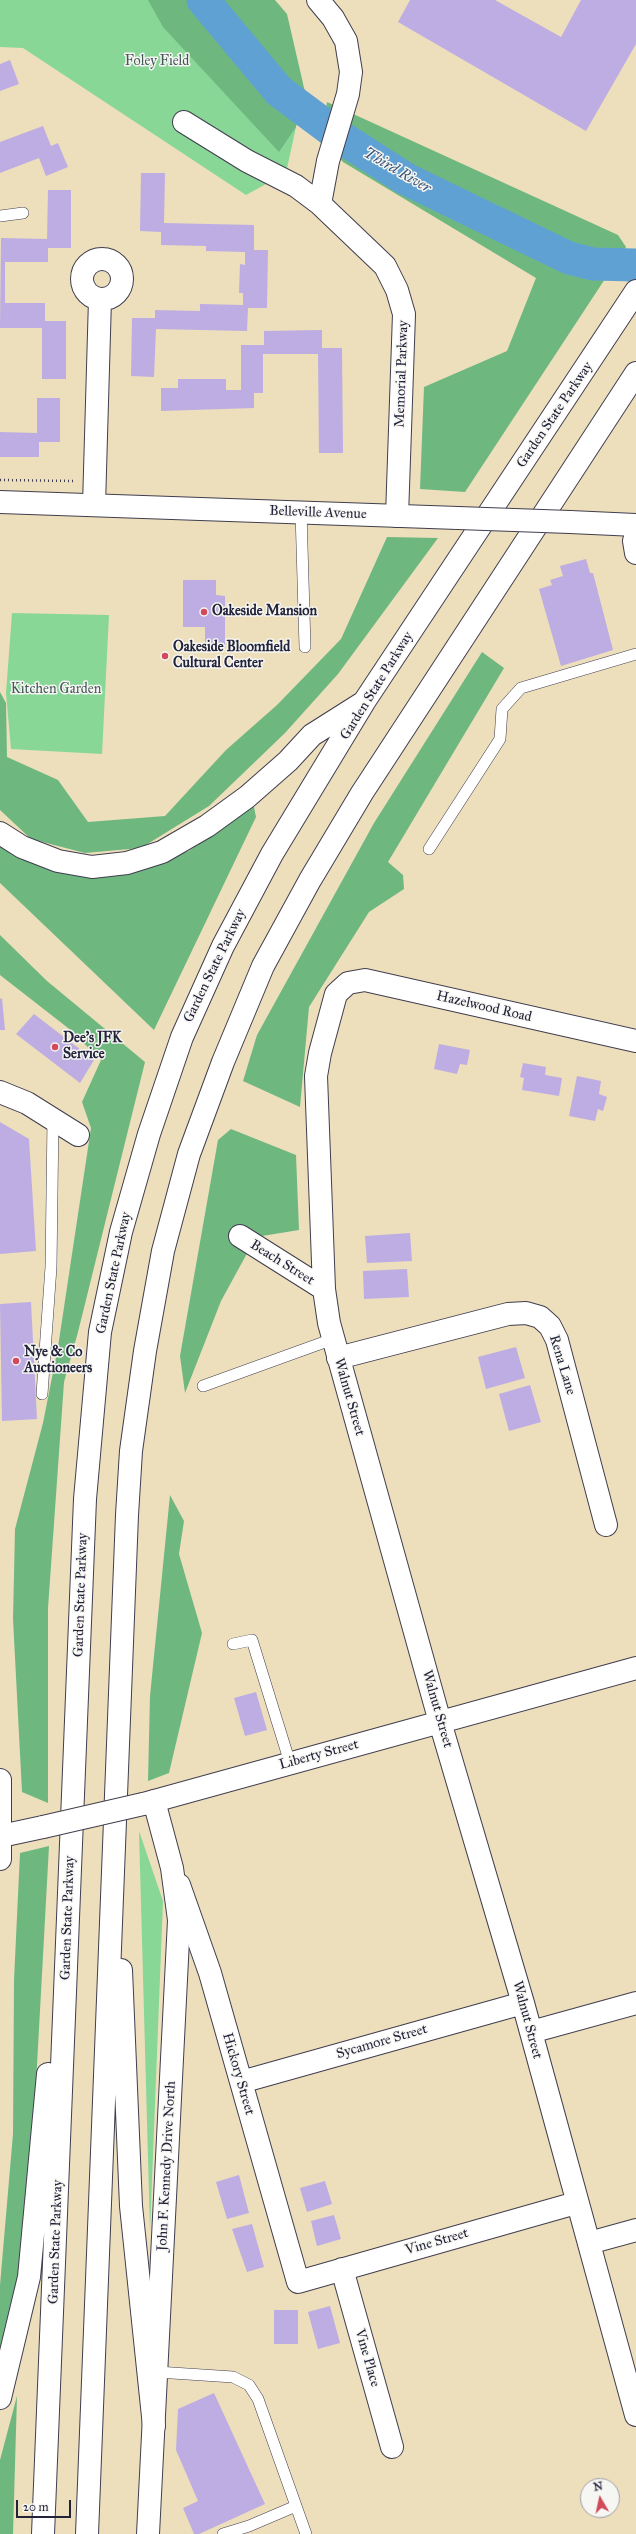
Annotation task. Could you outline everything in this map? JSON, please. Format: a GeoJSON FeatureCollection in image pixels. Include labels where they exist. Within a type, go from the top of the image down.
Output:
{"type":"FeatureCollection","features":[{"type":"Feature","properties":{"kind":"main road"},"geometry":{"type":"LineString","coordinates":[[318,0],[333,18],[346,41],[351,72],[348,94],[328,161],[320,204]]}},
{"type":"Feature","properties":{"kind":"main road","name":"Memorial Parkway"},"geometry":{"type":"LineString","coordinates":[[184,122],[247,161],[296,186],[320,204],[385,266],[397,290],[404,314],[397,516]]}},
{"type":"Feature","properties":{"kind":"main road","name":"Garden State Parkway"},"geometry":{"type":"LineString","coordinates":[[43,2534],[72,1798],[90,1433],[100,1332],[121,1232],[148,1134],[182,1037],[223,946],[272,854],[364,702],[634,294]]}},
{"type":"Feature","properties":{"kind":"main road"},"geometry":{"type":"LineString","coordinates":[[94,505],[100,299]]}},
{"type":"Feature","properties":{"kind":"main road"},"geometry":{"type":"LineString","coordinates":[[87,2534],[114,1805],[132,1452],[145,1352],[163,1251],[185,1169],[222,1062],[263,966],[314,873],[416,708],[636,373]]}},
{"type":"Feature","properties":{"kind":"main road","name":"Belleville Avenue"},"geometry":{"type":"LineString","coordinates":[[0,502],[636,525]]}},
{"type":"Feature","properties":{"kind":"main road"},"geometry":{"type":"LineString","coordinates":[[636,534],[634,541],[636,553]]}},
{"type":"Feature","properties":{"kind":"main road"},"geometry":{"type":"LineString","coordinates":[[0,833],[22,847],[58,862],[92,867],[127,863],[162,852],[207,826],[247,797],[288,761],[312,736],[364,702]]}},
{"type":"Feature","properties":{"kind":"main road","name":"Hazelwood Road"},"geometry":{"type":"LineString","coordinates":[[336,994],[348,983],[365,980],[636,1041]]}},
{"type":"Feature","properties":{"kind":"main road","name":"Walnut Street"},"geometry":{"type":"LineString","coordinates":[[336,994],[320,1053],[316,1076],[324,1289],[336,1349],[440,1722],[523,2003],[576,2202],[589,2243],[636,2415]]}},
{"type":"Feature","properties":{"kind":"main road"},"geometry":{"type":"LineString","coordinates":[[0,1092],[27,1103],[78,1135]]}},
{"type":"Feature","properties":{"kind":"main road","name":"Beach Street"},"geometry":{"type":"LineString","coordinates":[[240,1236],[324,1289]]}},
{"type":"Feature","properties":{"kind":"main road","name":"Rena Lane"},"geometry":{"type":"LineString","coordinates":[[336,1349],[508,1314],[526,1313],[540,1317],[550,1326],[557,1340],[606,1525]]}},
{"type":"Feature","properties":{"kind":"main road","name":"Liberty Street"},"geometry":{"type":"LineString","coordinates":[[1,1836],[149,1802],[636,1668]]}},
{"type":"Feature","properties":{"kind":"main road"},"geometry":{"type":"LineString","coordinates":[[0,1780],[0,1859]]}},
{"type":"Feature","properties":{"kind":"main road"},"geometry":{"type":"LineString","coordinates":[[0,2398],[25,2298],[32,2257],[72,1798]]}},
{"type":"Feature","properties":{"kind":"main road","name":"John F. Kennedy Drive North"},"geometry":{"type":"LineString","coordinates":[[148,2534],[179,1936],[178,1902],[172,1868],[149,1802]]}},
{"type":"Feature","properties":{"kind":"main road"},"geometry":{"type":"LineString","coordinates":[[114,1805],[131,2206],[154,2426]]}},
{"type":"Feature","properties":{"kind":"main road","name":"Hickory Street"},"geometry":{"type":"LineString","coordinates":[[172,1868],[204,1954],[298,2282]]}},
{"type":"Feature","properties":{"kind":"main road","name":"Sycamore Street"},"geometry":{"type":"LineString","coordinates":[[240,2082],[523,2003]]}},
{"type":"Feature","properties":{"kind":"main road"},"geometry":{"type":"LineString","coordinates":[[531,2032],[636,2003]]}},
{"type":"Feature","properties":{"kind":"main road","name":"Vine Street"},"geometry":{"type":"LineString","coordinates":[[298,2282],[576,2202]]}},
{"type":"Feature","properties":{"kind":"main road"},"geometry":{"type":"LineString","coordinates":[[589,2243],[636,2230]]}},
{"type":"Feature","properties":{"kind":"main road","name":"Vine Place"},"geometry":{"type":"LineString","coordinates":[[342,2269],[392,2447]]}},
{"type":"Feature","properties":{"kind":"lane"},"geometry":{"type":"LineString","coordinates":[[0,216],[23,213]]}},
{"type":"Feature","properties":{"kind":"lane"},"geometry":{"type":"LineString","coordinates":[[301,512],[305,647]]}},
{"type":"Feature","properties":{"kind":"lane"},"geometry":{"type":"LineString","coordinates":[[429,849],[500,740],[502,709],[521,688],[636,654]]}},
{"type":"Feature","properties":{"kind":"lane"},"geometry":{"type":"LineString","coordinates":[[42,1394],[51,1267],[53,1119]]}},
{"type":"Feature","properties":{"kind":"lane"},"geometry":{"type":"LineString","coordinates":[[203,1386],[336,1349]]}},
{"type":"Feature","properties":{"kind":"lane"},"geometry":{"type":"LineString","coordinates":[[233,1644],[252,1640],[290,1763]]}},
{"type":"Feature","properties":{"kind":"lane"},"geometry":{"type":"LineString","coordinates":[[157,2372],[233,2377],[249,2385],[258,2399],[306,2534]]}},
{"type":"Feature","properties":{"kind":"lane"},"geometry":{"type":"LineString","coordinates":[[223,2534],[249,2526],[296,2506]]}},
{"type":"Feature","properties":{"kind":"path"},"geometry":{"type":"LineString","coordinates":[[0,480],[82,481]]}},
{"type":"Feature","properties":{"kind":"green space","name":"Foley Field"},"geometry":{"type":"Polygon","coordinates":[[[0,0],[185,0],[296,127],[286,173],[246,195],[23,48],[0,47],[0,0]]]}},
{"type":"Feature","properties":{"kind":"green space"},"geometry":{"type":"Polygon","coordinates":[[[148,0],[275,0],[287,14],[305,92],[296,127],[279,152],[163,27],[148,0]]]}},
{"type":"Feature","properties":{"kind":"green space"},"geometry":{"type":"Polygon","coordinates":[[[327,102],[618,235],[626,247],[465,492],[420,489],[424,387],[507,351],[536,278],[343,162],[322,139],[327,102]]]}},
{"type":"Feature","properties":{"kind":"green space"},"geometry":{"type":"Polygon","coordinates":[[[387,537],[438,538],[338,674],[285,733],[209,806],[141,848],[85,853],[31,839],[0,810],[0,692],[6,703],[7,757],[58,780],[88,822],[165,816],[226,750],[277,705],[341,639],[387,537]]]}},
{"type":"Feature","properties":{"kind":"green space","name":"Kitchen Garden"},"geometry":{"type":"Polygon","coordinates":[[[12,613],[109,615],[102,754],[11,749],[6,693],[12,613]]]}},
{"type":"Feature","properties":{"kind":"green space"},"geometry":{"type":"Polygon","coordinates":[[[482,652],[504,668],[388,862],[403,875],[404,889],[369,912],[309,1007],[300,1107],[243,1081],[257,1035],[374,823],[482,652]]]}},
{"type":"Feature","properties":{"kind":"green space"},"geometry":{"type":"Polygon","coordinates":[[[253,802],[256,817],[154,1030],[0,883],[0,843],[92,877],[189,851],[253,802]]]}},
{"type":"Feature","properties":{"kind":"green space"},"geometry":{"type":"Polygon","coordinates":[[[0,935],[47,981],[145,1062],[78,1332],[64,1382],[48,1608],[48,1803],[22,1792],[13,1619],[15,1529],[43,1423],[58,1347],[91,1128],[82,1102],[101,1060],[68,1028],[0,975],[0,935]]]}},
{"type":"Feature","properties":{"kind":"green space"},"geometry":{"type":"Polygon","coordinates":[[[231,1129],[296,1155],[299,1230],[256,1237],[221,1301],[185,1393],[180,1356],[218,1140],[231,1129]]]}},
{"type":"Feature","properties":{"kind":"green space"},"geometry":{"type":"Polygon","coordinates":[[[170,1495],[184,1521],[179,1554],[202,1633],[169,1773],[148,1781],[150,1696],[170,1495]]]}},
{"type":"Feature","properties":{"kind":"green space"},"geometry":{"type":"Polygon","coordinates":[[[139,1831],[163,1901],[150,2231],[139,1831]]]}},
{"type":"Feature","properties":{"kind":"green space"},"geometry":{"type":"Polygon","coordinates":[[[49,1846],[30,2193],[16,2299],[0,2361],[0,2285],[13,2134],[14,1980],[20,1853],[49,1846]]]}},
{"type":"Feature","properties":{"kind":"green space"},"geometry":{"type":"Polygon","coordinates":[[[17,2396],[13,2534],[0,2534],[0,2460],[17,2396]]]}},
{"type":"Feature","properties":{"kind":"building"},"geometry":{"type":"Polygon","coordinates":[[[410,0],[495,0],[561,37],[581,0],[636,0],[636,44],[586,131],[398,22],[410,0]]]}},
{"type":"Feature","properties":{"kind":"building"},"geometry":{"type":"Polygon","coordinates":[[[10,60],[19,84],[0,91],[0,64],[10,60]]]}},
{"type":"Feature","properties":{"kind":"building"},"geometry":{"type":"Polygon","coordinates":[[[43,126],[51,146],[58,143],[68,167],[46,176],[39,158],[0,173],[0,142],[43,126]]]}},
{"type":"Feature","properties":{"kind":"building"},"geometry":{"type":"Polygon","coordinates":[[[141,173],[165,173],[164,223],[254,225],[254,250],[268,250],[267,308],[248,308],[247,331],[156,329],[154,377],[131,376],[132,318],[155,318],[155,310],[200,311],[200,304],[243,305],[243,293],[239,293],[240,264],[245,265],[245,252],[206,251],[206,246],[161,245],[161,232],[140,231],[141,173]]]}},
{"type":"Feature","properties":{"kind":"building"},"geometry":{"type":"Polygon","coordinates":[[[48,190],[71,190],[71,248],[48,248],[48,262],[5,262],[5,303],[45,303],[45,321],[66,321],[66,379],[42,379],[42,328],[0,328],[1,238],[47,239],[48,190]]]}},
{"type":"Feature","properties":{"kind":"building"},"geometry":{"type":"Polygon","coordinates":[[[322,330],[322,348],[342,348],[343,453],[319,453],[318,354],[263,354],[263,393],[254,393],[254,408],[161,411],[161,388],[178,388],[178,379],[226,379],[226,390],[241,390],[241,345],[264,345],[264,331],[322,330]]]}},
{"type":"Feature","properties":{"kind":"building"},"geometry":{"type":"Polygon","coordinates":[[[37,398],[60,398],[60,442],[39,442],[39,457],[0,457],[0,432],[37,433],[37,398]]]}},
{"type":"Feature","properties":{"kind":"building"},"geometry":{"type":"Polygon","coordinates":[[[586,559],[590,573],[593,573],[613,650],[561,666],[539,589],[552,585],[550,580],[563,576],[560,566],[586,559]]]}},
{"type":"Feature","properties":{"kind":"building","name":"Oakeside Mansion"},"geometry":{"type":"Polygon","coordinates":[[[183,580],[216,580],[216,595],[225,596],[225,648],[205,648],[205,627],[183,627],[183,580]]]}},
{"type":"Feature","properties":{"kind":"building"},"geometry":{"type":"Polygon","coordinates":[[[2,998],[5,1030],[0,1030],[0,999],[2,998]]]}},
{"type":"Feature","properties":{"kind":"building","name":"Dee's JFK Service"},"geometry":{"type":"Polygon","coordinates":[[[34,1014],[94,1060],[80,1083],[16,1034],[34,1014]]]}},
{"type":"Feature","properties":{"kind":"building"},"geometry":{"type":"Polygon","coordinates":[[[439,1044],[470,1050],[467,1065],[460,1064],[457,1074],[434,1069],[439,1044]]]}},
{"type":"Feature","properties":{"kind":"building"},"geometry":{"type":"Polygon","coordinates":[[[523,1063],[546,1067],[545,1075],[562,1078],[559,1096],[522,1090],[524,1078],[520,1077],[523,1063]]]}},
{"type":"Feature","properties":{"kind":"building"},"geometry":{"type":"Polygon","coordinates":[[[577,1076],[601,1081],[599,1094],[607,1097],[603,1111],[598,1109],[595,1121],[569,1116],[577,1076]]]}},
{"type":"Feature","properties":{"kind":"building"},"geometry":{"type":"Polygon","coordinates":[[[0,1122],[29,1139],[36,1251],[0,1254],[0,1122]]]}},
{"type":"Feature","properties":{"kind":"building"},"geometry":{"type":"Polygon","coordinates":[[[410,1233],[412,1261],[367,1263],[365,1236],[410,1233]]]}},
{"type":"Feature","properties":{"kind":"building"},"geometry":{"type":"Polygon","coordinates":[[[407,1269],[409,1297],[364,1299],[363,1271],[407,1269]]]}},
{"type":"Feature","properties":{"kind":"building"},"geometry":{"type":"Polygon","coordinates":[[[31,1302],[37,1419],[2,1421],[0,1304],[31,1302]]]}},
{"type":"Feature","properties":{"kind":"building"},"geometry":{"type":"Polygon","coordinates":[[[516,1347],[525,1378],[486,1389],[478,1357],[516,1347]]]}},
{"type":"Feature","properties":{"kind":"building"},"geometry":{"type":"Polygon","coordinates":[[[530,1385],[541,1422],[509,1431],[499,1394],[530,1385]]]}},
{"type":"Feature","properties":{"kind":"building"},"geometry":{"type":"Polygon","coordinates":[[[256,1692],[267,1730],[245,1736],[234,1698],[256,1692]]]}},
{"type":"Feature","properties":{"kind":"building"},"geometry":{"type":"Polygon","coordinates":[[[239,2175],[249,2213],[227,2219],[216,2182],[239,2175]]]}},
{"type":"Feature","properties":{"kind":"building"},"geometry":{"type":"Polygon","coordinates":[[[325,2181],[332,2204],[307,2212],[300,2188],[325,2181]]]}},
{"type":"Feature","properties":{"kind":"building"},"geometry":{"type":"Polygon","coordinates":[[[334,2215],[341,2239],[317,2246],[311,2221],[334,2215]]]}},
{"type":"Feature","properties":{"kind":"building"},"geometry":{"type":"Polygon","coordinates":[[[252,2224],[264,2267],[247,2272],[232,2229],[252,2224]]]}},
{"type":"Feature","properties":{"kind":"building"},"geometry":{"type":"Polygon","coordinates":[[[330,2306],[340,2343],[318,2349],[308,2312],[330,2306]]]}},
{"type":"Feature","properties":{"kind":"building"},"geometry":{"type":"Polygon","coordinates":[[[274,2310],[298,2310],[298,2344],[274,2344],[274,2310]]]}},
{"type":"Feature","properties":{"kind":"building"},"geometry":{"type":"Polygon","coordinates":[[[214,2393],[265,2504],[199,2534],[194,2534],[183,2508],[198,2501],[176,2450],[178,2409],[214,2393]]]}},
{"type":"Feature","properties":{"kind":"waterway","name":"Third River"},"geometry":{"type":"LineString","coordinates":[[203,0],[279,91],[342,138],[406,179],[569,258],[593,264],[636,265]]}},
{"type":"Feature","properties":{"kind":"place","name":"Oakeside Mansion"},"geometry":{"type":"Point","coordinates":[204,612]}},
{"type":"Feature","properties":{"kind":"place","name":"Oakeside Bloomfield Cultural Center"},"geometry":{"type":"Point","coordinates":[165,656]}},
{"type":"Feature","properties":{"kind":"place","name":"Dee's JFK Service"},"geometry":{"type":"Point","coordinates":[55,1047]}},
{"type":"Feature","properties":{"kind":"place","name":"Nye & Co Auctioneers"},"geometry":{"type":"Point","coordinates":[16,1361]}}]}
